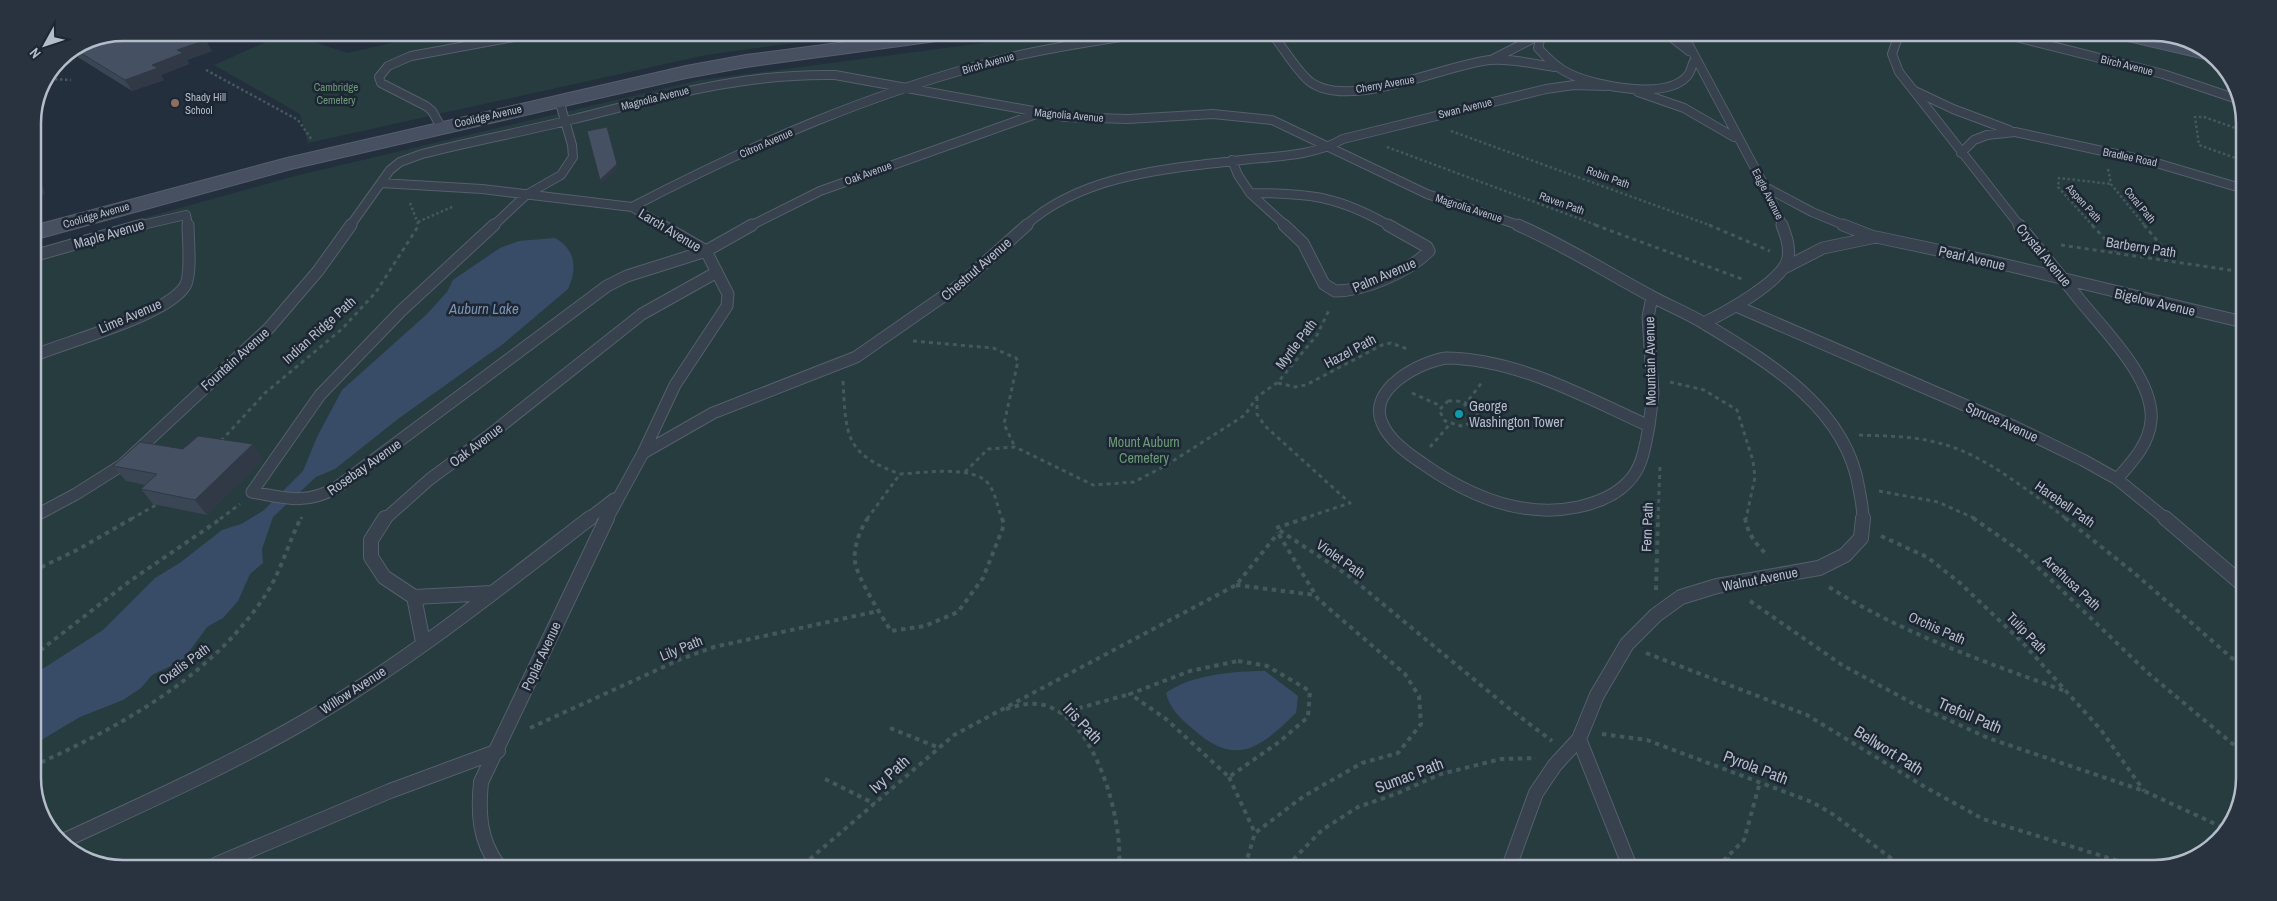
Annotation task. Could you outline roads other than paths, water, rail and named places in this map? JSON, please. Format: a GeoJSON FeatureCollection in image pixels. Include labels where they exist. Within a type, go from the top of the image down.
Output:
{"type":"FeatureCollection","features":[{"type":"Feature","properties":{"kind":"street","name":"Coolidge Avenue"},"geometry":{"type":"LineString","coordinates":[[41,231],[187,190],[441,127],[559,100],[716,66],[874,41]]}},
{"type":"Feature","properties":{"kind":"street"},"geometry":{"type":"LineString","coordinates":[[2150,41],[2188,49]]}},
{"type":"Feature","properties":{"kind":"lane"},"geometry":{"type":"LineString","coordinates":[[441,127],[432,111],[426,106],[382,83],[379,78],[381,72],[388,66],[411,56],[496,41]]}},
{"type":"Feature","properties":{"kind":"lane","name":"Birch Avenue"},"geometry":{"type":"LineString","coordinates":[[904,89],[1038,50],[1095,41]]}},
{"type":"Feature","properties":{"kind":"lane","name":"Cherry Avenue"},"geometry":{"type":"LineString","coordinates":[[1278,41],[1309,81],[1330,90],[1349,91],[1381,87],[1489,60],[1529,41]]}},
{"type":"Feature","properties":{"kind":"lane"},"geometry":{"type":"LineString","coordinates":[[1539,41],[1538,48],[1542,56],[1554,67],[1576,78],[1605,86],[1626,88],[1652,88],[1675,83],[1688,75],[1694,67],[1693,58],[1685,47],[1677,41]]}},
{"type":"Feature","properties":{"kind":"lane","name":"Eagle Avenue"},"geometry":{"type":"LineString","coordinates":[[1686,41],[1693,58],[1767,188],[1786,230],[1791,252],[1784,268]]}},
{"type":"Feature","properties":{"kind":"lane","name":"Crystal Avenue"},"geometry":{"type":"LineString","coordinates":[[1896,41],[1891,53],[1893,62],[1914,91],[1961,153],[2066,281],[2143,381],[2152,403],[2152,421],[2134,461],[2117,480]]}},
{"type":"Feature","properties":{"kind":"lane","name":"Birch Avenue"},"geometry":{"type":"LineString","coordinates":[[2032,41],[2163,74],[2232,97]]}},
{"type":"Feature","properties":{"kind":"lane","name":"Cherry Avenue"},"geometry":{"type":"LineString","coordinates":[[1489,60],[1554,67]]}},
{"type":"Feature","properties":{"kind":"lane","name":"Magnolia Avenue"},"geometry":{"type":"LineString","coordinates":[[400,162],[466,142],[566,121],[675,93],[774,74],[801,72],[835,75],[1039,113],[1101,119],[1213,114],[1247,116],[1272,120],[1427,194],[1535,231],[1652,297],[1704,323]]}},
{"type":"Feature","properties":{"kind":"lane","name":"Swan Avenue"},"geometry":{"type":"LineString","coordinates":[[1329,147],[1343,139],[1357,135],[1553,88],[1574,85],[1605,86]]}},
{"type":"Feature","properties":{"kind":"lane"},"geometry":{"type":"LineString","coordinates":[[1626,88],[1684,108],[1738,139]]}},
{"type":"Feature","properties":{"kind":"lane","name":"Citron Avenue"},"geometry":{"type":"LineString","coordinates":[[632,207],[678,182],[808,124],[904,89]]}},
{"type":"Feature","properties":{"kind":"lane","name":"Bradlee Road"},"geometry":{"type":"LineString","coordinates":[[1914,91],[1953,109],[2015,132],[2193,172],[2236,186]]}},
{"type":"Feature","properties":{"kind":"lane"},"geometry":{"type":"LineString","coordinates":[[526,196],[561,175],[573,157],[566,121],[559,100]]}},
{"type":"Feature","properties":{"kind":"lane","name":"Oak Avenue"},"geometry":{"type":"LineString","coordinates":[[706,251],[766,216],[820,191],[1039,113]]}},
{"type":"Feature","properties":{"kind":"lane","name":"Bradlee Road"},"geometry":{"type":"LineString","coordinates":[[1961,153],[1974,140],[1986,135],[2015,132]]}},
{"type":"Feature","properties":{"kind":"lane","name":"Chestnut Avenue"},"geometry":{"type":"LineString","coordinates":[[643,453],[713,413],[842,363],[884,340],[961,284],[1036,216],[1086,189],[1110,181],[1232,160],[1307,153],[1329,147]]}},
{"type":"Feature","properties":{"kind":"lane","name":"Palm Avenue"},"geometry":{"type":"LineString","coordinates":[[1232,160],[1235,171],[1249,193],[1258,204],[1302,242],[1311,254],[1320,280],[1335,291],[1345,291],[1360,286],[1414,264],[1425,257],[1428,251],[1427,247],[1347,205],[1325,196],[1249,193]]}},
{"type":"Feature","properties":{"kind":"lane","name":"Fountain Avenue"},"geometry":{"type":"LineString","coordinates":[[41,513],[76,494],[122,465],[269,328],[318,271],[390,170],[400,162]]}},
{"type":"Feature","properties":{"kind":"lane","name":"Larch Avenue"},"geometry":{"type":"LineString","coordinates":[[381,183],[482,189],[526,196],[632,207],[706,251],[728,294],[727,306],[700,344],[675,385],[643,453]]}},
{"type":"Feature","properties":{"kind":"lane","name":"Pearl Avenue"},"geometry":{"type":"LineString","coordinates":[[1767,188],[1812,212],[1876,237],[1994,262],[2066,281]]}},
{"type":"Feature","properties":{"kind":"lane","name":"Rosebay Avenue"},"geometry":{"type":"LineString","coordinates":[[526,196],[401,311],[320,395],[252,492],[304,501],[324,496],[352,478],[607,286],[627,276],[706,251]]}},
{"type":"Feature","properties":{"kind":"lane","name":"Maple Avenue"},"geometry":{"type":"LineString","coordinates":[[41,254],[161,219],[186,215]]}},
{"type":"Feature","properties":{"kind":"lane","name":"Lime Avenue"},"geometry":{"type":"LineString","coordinates":[[41,353],[160,306],[179,292],[186,284],[187,273],[186,215]]}},
{"type":"Feature","properties":{"kind":"lane","name":"Pearl Avenue"},"geometry":{"type":"LineString","coordinates":[[1784,268],[1823,248],[1876,237]]}},
{"type":"Feature","properties":{"kind":"lane"},"geometry":{"type":"LineString","coordinates":[[1704,323],[1736,306],[1784,268]]}},
{"type":"Feature","properties":{"kind":"lane","name":"Oak Avenue"},"geometry":{"type":"LineString","coordinates":[[414,597],[384,577],[371,557],[371,540],[386,517],[430,479],[642,314],[718,272]]}},
{"type":"Feature","properties":{"kind":"lane","name":"Bigelow Avenue"},"geometry":{"type":"LineString","coordinates":[[2066,281],[2236,320]]}},
{"type":"Feature","properties":{"kind":"lane","name":"Mountain Avenue"},"geometry":{"type":"LineString","coordinates":[[1649,426],[1574,392],[1495,364],[1471,359],[1447,358],[1430,362],[1409,372],[1387,392],[1380,408],[1381,422],[1394,440],[1418,461],[1479,496],[1522,509],[1557,510],[1591,504],[1612,495],[1626,484],[1637,471],[1644,454],[1649,426],[1652,380],[1648,317],[1652,297]]}},
{"type":"Feature","properties":{"kind":"lane","name":"Spruce Avenue"},"geometry":{"type":"LineString","coordinates":[[1736,306],[2013,426],[2083,460],[2117,480],[2147,502],[2236,579]]}},
{"type":"Feature","properties":{"kind":"lane","name":"Walnut Avenue"},"geometry":{"type":"LineString","coordinates":[[1512,860],[1536,793],[1581,734],[1597,695],[1627,644],[1656,615],[1681,597],[1727,585],[1819,568],[1845,556],[1861,538],[1863,514],[1857,475],[1841,436],[1829,418],[1806,394],[1760,360],[1704,323]]}},
{"type":"Feature","properties":{"kind":"lane","name":"Poplar Avenue"},"geometry":{"type":"LineString","coordinates":[[494,860],[481,832],[479,799],[481,782],[500,746],[546,644],[618,496],[643,453]]}},
{"type":"Feature","properties":{"kind":"lane","name":"Willow Avenue"},"geometry":{"type":"LineString","coordinates":[[68,838],[262,746],[335,703],[492,593],[618,496]]}},
{"type":"Feature","properties":{"kind":"lane"},"geometry":{"type":"LineString","coordinates":[[423,642],[414,597],[492,593]]}},
{"type":"Feature","properties":{"kind":"lane"},"geometry":{"type":"LineString","coordinates":[[1581,734],[1627,860]]}},
{"type":"Feature","properties":{"kind":"lane"},"geometry":{"type":"LineString","coordinates":[[226,860],[500,746]]}},
{"type":"Feature","properties":{"kind":"water","name":"Auburn Lake"},"geometry":{"type":"Polygon","coordinates":[[[555,238],[562,242],[571,253],[574,267],[568,289],[503,344],[398,419],[335,469],[316,477],[273,517],[262,549],[263,563],[250,574],[238,601],[223,618],[207,627],[183,660],[152,675],[141,688],[123,700],[80,717],[41,740],[41,670],[103,630],[155,578],[181,562],[222,530],[241,524],[263,511],[303,471],[317,437],[342,390],[427,314],[447,292],[453,280],[500,248],[519,241],[555,238]]]}},
{"type":"Feature","properties":{"kind":"water"},"geometry":{"type":"Polygon","coordinates":[[[1265,671],[1298,696],[1296,713],[1271,736],[1247,749],[1222,748],[1208,741],[1176,713],[1166,693],[1198,678],[1235,672],[1265,671]]]}},
{"type":"Feature","properties":{"kind":"place","name":"Shady Hill School"},"geometry":{"type":"Point","coordinates":[175,103]}},
{"type":"Feature","properties":{"kind":"place","name":"George Washington Tower"},"geometry":{"type":"Point","coordinates":[1459,414]}},
{"type":"Feature","properties":{"kind":"park label","name":"Cambridge Cemetery"},"geometry":{"type":"Point","coordinates":[336,93]}},
{"type":"Feature","properties":{"kind":"park label","name":"Mount Auburn Cemetery"},"geometry":{"type":"Point","coordinates":[1144,450]}}]}
